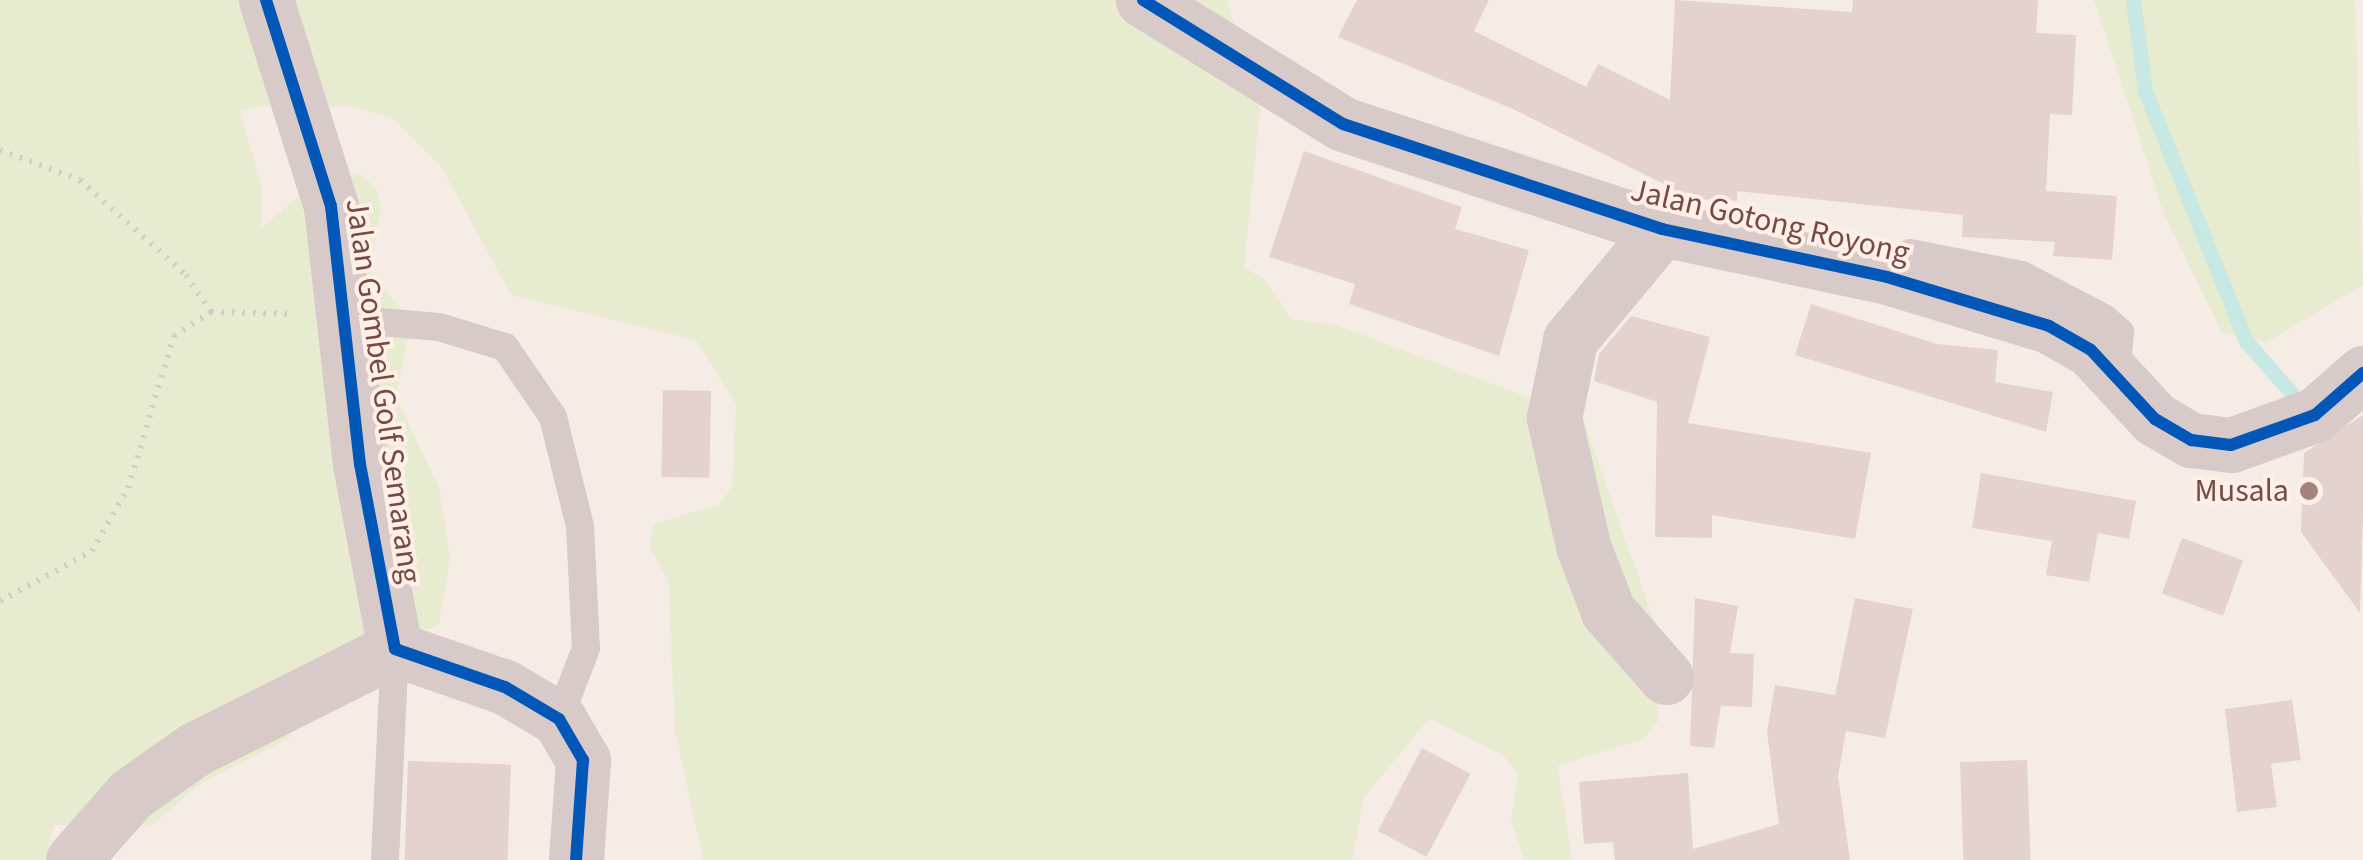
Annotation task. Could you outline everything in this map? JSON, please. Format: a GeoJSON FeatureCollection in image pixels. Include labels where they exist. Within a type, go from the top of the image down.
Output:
{"type":"FeatureCollection","features":[{"type":"Feature","properties":{"kind":"street","name":"Jalan Gombel Golf Semarang"},"geometry":{"type":"LineString","coordinates":[[266,0],[331,206],[344,319],[395,650]]}},
{"type":"Feature","properties":{"kind":"street","name":"Jalan Gotong Royong"},"geometry":{"type":"LineString","coordinates":[[1143,0],[1343,124],[1662,229],[2012,311],[2091,350],[2171,432],[2230,445],[2315,415],[2363,373]]}},
{"type":"Feature","properties":{"kind":"street"},"geometry":{"type":"LineString","coordinates":[[1662,229],[1570,340],[1554,418],[1583,546],[1608,611],[1666,677]]}},
{"type":"Feature","properties":{"kind":"street"},"geometry":{"type":"LineString","coordinates":[[73,860],[131,794],[196,749],[395,650],[505,687],[559,719],[583,760],[576,860]]}},
{"type":"Feature","properties":{"kind":"lane"},"geometry":{"type":"LineString","coordinates":[[1910,254],[2022,275],[2104,318],[2120,332],[2116,377]]}},
{"type":"Feature","properties":{"kind":"lane"},"geometry":{"type":"LineString","coordinates":[[344,319],[439,327],[505,346],[553,417],[580,526],[586,648],[559,719]]}},
{"type":"Feature","properties":{"kind":"lane"},"geometry":{"type":"LineString","coordinates":[[385,860],[395,650]]}},
{"type":"Feature","properties":{"kind":"path"},"geometry":{"type":"LineString","coordinates":[[0,150],[80,180],[186,275],[211,312]]}},
{"type":"Feature","properties":{"kind":"path"},"geometry":{"type":"LineString","coordinates":[[0,602],[92,552],[128,488],[174,336],[211,312],[344,319]]}},
{"type":"Feature","properties":{"kind":"green space"},"geometry":{"type":"Polygon","coordinates":[[[0,0],[1227,0],[1260,111],[1244,267],[1265,280],[1292,319],[1336,325],[1583,418],[1657,630],[1658,721],[1643,739],[1558,766],[1572,860],[1524,860],[1511,822],[1518,774],[1503,755],[1429,718],[1364,798],[1352,860],[703,860],[675,731],[668,581],[650,547],[654,524],[720,504],[732,486],[736,404],[696,340],[511,295],[442,168],[393,118],[349,106],[261,106],[240,111],[261,184],[261,228],[312,186],[360,174],[376,188],[381,210],[370,271],[403,312],[409,334],[396,397],[440,490],[450,559],[439,625],[315,666],[289,738],[203,782],[150,826],[54,825],[45,860],[0,860],[0,0]]]}},
{"type":"Feature","properties":{"kind":"green space"},"geometry":{"type":"Polygon","coordinates":[[[2094,0],[2355,0],[2363,285],[2265,343],[2222,333],[2164,214],[2094,0]]]}},
{"type":"Feature","properties":{"kind":"building"},"geometry":{"type":"Polygon","coordinates":[[[1357,0],[1489,0],[1474,31],[1586,87],[1598,64],[1670,100],[1675,0],[1852,12],[1853,0],[2038,0],[2036,33],[2076,35],[2072,115],[2050,114],[2046,191],[2117,196],[2112,260],[2053,256],[2055,242],[1962,237],[1963,215],[1737,191],[1737,201],[1694,199],[1513,109],[1338,37],[1357,0]]]}},
{"type":"Feature","properties":{"kind":"building"},"geometry":{"type":"Polygon","coordinates":[[[1304,151],[1462,207],[1455,229],[1529,250],[1499,356],[1349,304],[1355,284],[1269,257],[1304,151]]]}},
{"type":"Feature","properties":{"kind":"building"},"geometry":{"type":"Polygon","coordinates":[[[1811,304],[1937,344],[1998,350],[1995,382],[2053,392],[2046,432],[1795,355],[1811,304]]]}},
{"type":"Feature","properties":{"kind":"building"},"geometry":{"type":"Polygon","coordinates":[[[1631,316],[1710,337],[1688,423],[1871,453],[1855,539],[1712,515],[1712,538],[1655,537],[1657,402],[1594,381],[1599,354],[1631,316]]]}},
{"type":"Feature","properties":{"kind":"building"},"geometry":{"type":"Polygon","coordinates":[[[663,390],[711,391],[709,478],[661,477],[663,390]]]}},
{"type":"Feature","properties":{"kind":"building"},"geometry":{"type":"Polygon","coordinates":[[[2363,415],[2360,613],[2301,532],[2304,453],[2363,415]]]}},
{"type":"Feature","properties":{"kind":"building"},"geometry":{"type":"Polygon","coordinates":[[[1981,473],[2136,501],[2129,539],[2098,533],[2089,582],[2046,575],[2052,541],[1972,528],[1981,473]]]}},
{"type":"Feature","properties":{"kind":"building"},"geometry":{"type":"Polygon","coordinates":[[[2182,538],[2243,560],[2223,616],[2162,593],[2182,538]]]}},
{"type":"Feature","properties":{"kind":"building"},"geometry":{"type":"Polygon","coordinates":[[[1695,598],[1738,606],[1730,653],[1754,654],[1752,707],[1721,706],[1714,748],[1690,746],[1695,598]]]}},
{"type":"Feature","properties":{"kind":"building"},"geometry":{"type":"Polygon","coordinates":[[[1855,598],[1913,609],[1885,738],[1846,731],[1838,776],[1850,860],[1615,860],[1613,842],[1584,844],[1579,782],[1688,773],[1693,849],[1779,824],[1767,732],[1775,685],[1835,695],[1855,598]]]}},
{"type":"Feature","properties":{"kind":"building"},"geometry":{"type":"Polygon","coordinates":[[[2292,700],[2301,760],[2271,764],[2277,807],[2237,812],[2225,709],[2292,700]]]}},
{"type":"Feature","properties":{"kind":"building"},"geometry":{"type":"Polygon","coordinates":[[[1422,748],[1471,774],[1426,857],[1378,831],[1422,748]]]}},
{"type":"Feature","properties":{"kind":"building"},"geometry":{"type":"Polygon","coordinates":[[[2027,760],[2030,860],[1963,860],[1960,762],[2027,760]]]}},
{"type":"Feature","properties":{"kind":"building"},"geometry":{"type":"Polygon","coordinates":[[[408,761],[511,765],[508,860],[405,860],[408,761]]]}},
{"type":"Feature","properties":{"kind":"waterway"},"geometry":{"type":"LineString","coordinates":[[2133,0],[2145,91],[2246,341],[2295,397]]}},
{"type":"Feature","properties":{"kind":"cycle path"},"geometry":{"type":"LineString","coordinates":[[266,0],[331,206],[360,464],[395,649],[505,687],[559,719],[583,760],[576,860]]}},
{"type":"Feature","properties":{"kind":"cycle path"},"geometry":{"type":"LineString","coordinates":[[1143,0],[1343,124],[1662,229],[1887,277],[2049,326],[2091,350],[2155,419],[2191,440],[2231,445],[2315,415],[2363,373]]}},
{"type":"Feature","properties":{"kind":"place","name":"Musala"},"geometry":{"type":"Point","coordinates":[2309,491]}}]}
